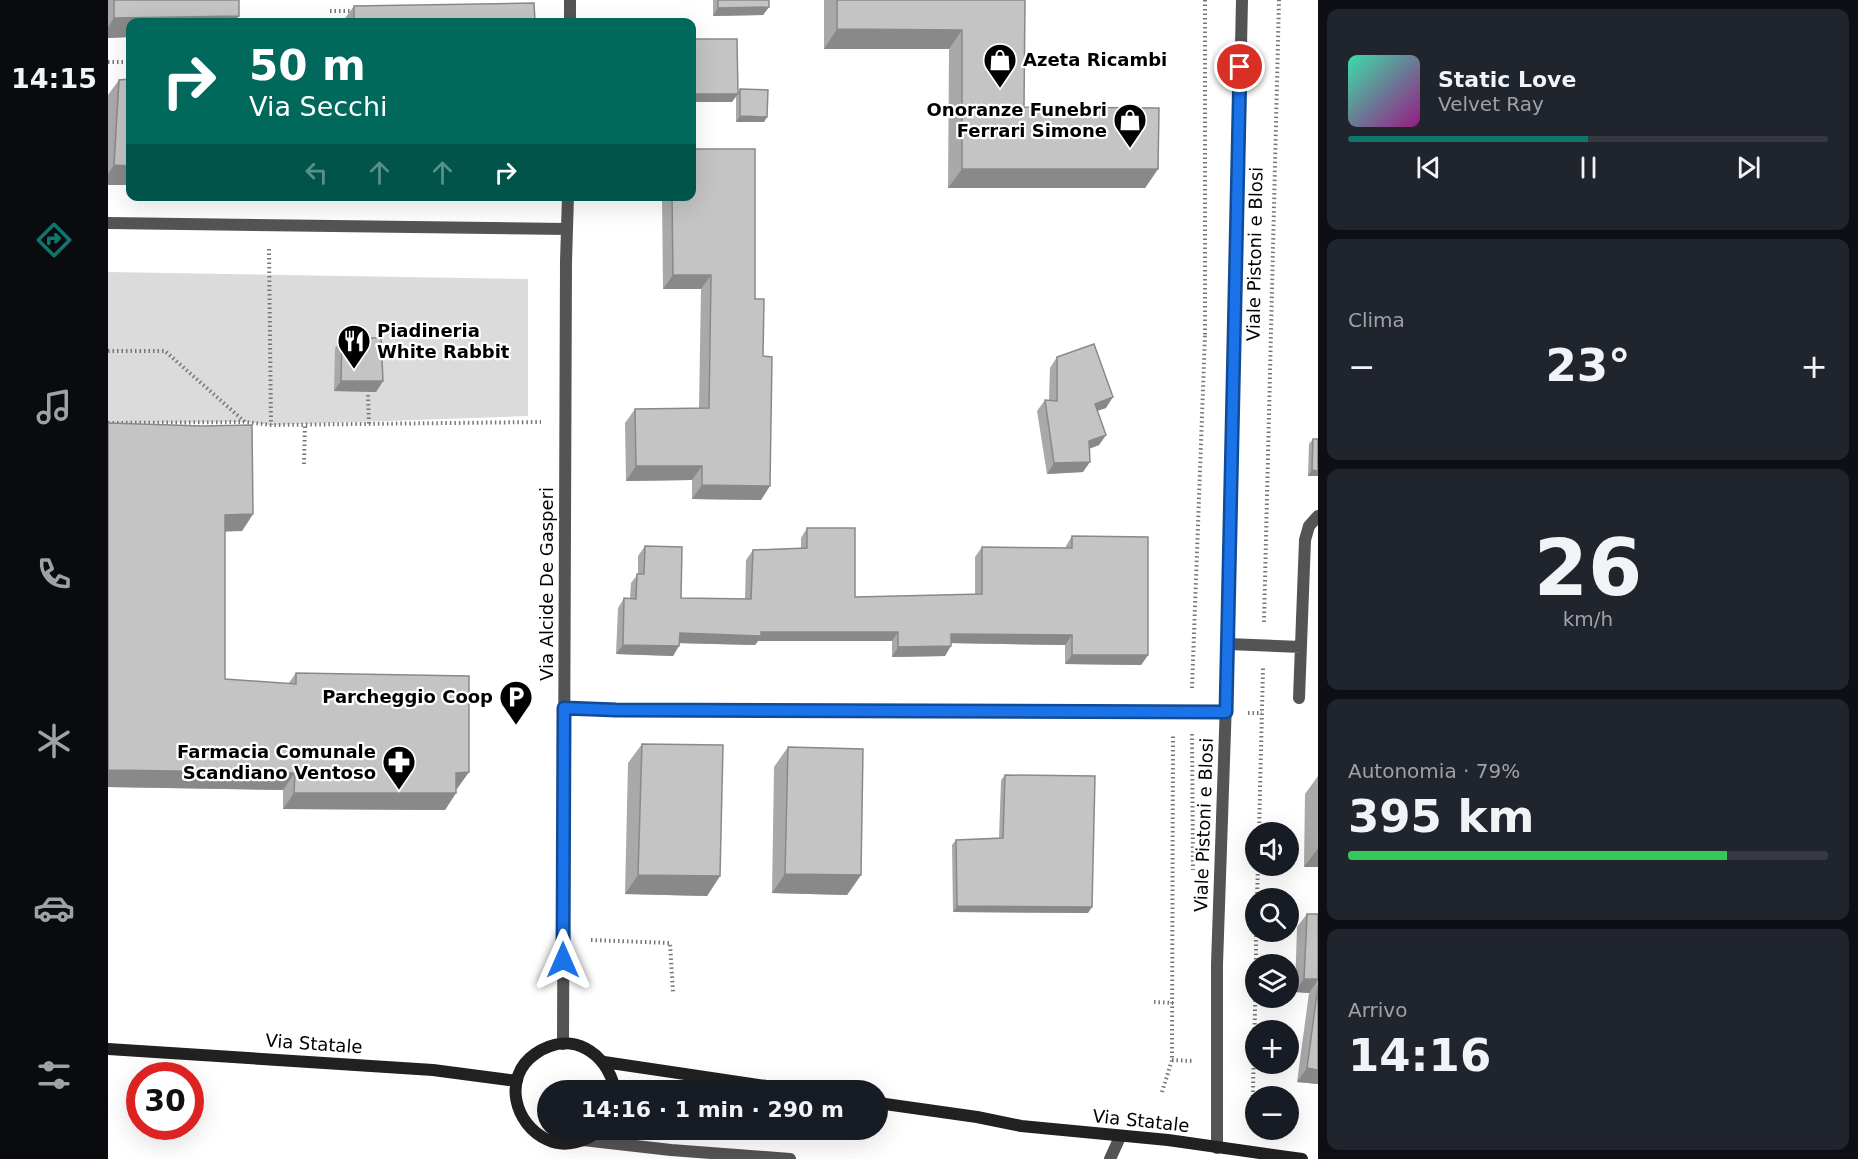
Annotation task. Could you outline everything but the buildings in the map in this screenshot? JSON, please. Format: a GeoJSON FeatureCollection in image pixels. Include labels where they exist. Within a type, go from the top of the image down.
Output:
{"type":"FeatureCollection","features":[{"type":"Feature","properties":{"kind":"main road"},"geometry":{"type":"LineString","coordinates":[[537,1135],[526,1125],[515,1097],[517,1081],[523,1067],[534,1055],[548,1047],[563,1044],[578,1046],[592,1052],[604,1062],[613,1080]]}},
{"type":"Feature","properties":{"kind":"main road","name":"Via Statale"},"geometry":{"type":"LineString","coordinates":[[108,1049],[433,1070],[517,1081]]}},
{"type":"Feature","properties":{"kind":"main road"},"geometry":{"type":"LineString","coordinates":[[604,1062],[725,1080]]}},
{"type":"Feature","properties":{"kind":"main road"},"geometry":{"type":"LineString","coordinates":[[888,1104],[977,1117]]}},
{"type":"Feature","properties":{"kind":"main road"},"geometry":{"type":"LineString","coordinates":[[888,1109],[977,1117]]}},
{"type":"Feature","properties":{"kind":"main road","name":"Via Statale"},"geometry":{"type":"LineString","coordinates":[[977,1117],[1021,1126],[1168,1140],[1302,1159]]}},
{"type":"Feature","properties":{"kind":"main road"},"geometry":{"type":"LineString","coordinates":[[547,1140],[568,1143],[583,1140]]}},
{"type":"Feature","properties":{"kind":"street"},"geometry":{"type":"LineString","coordinates":[[570,0],[570,18]]}},
{"type":"Feature","properties":{"kind":"street","name":"Viale Pistoni e Blosi"},"geometry":{"type":"LineString","coordinates":[[1217,1148],[1217,964],[1226,712],[1242,0]]}},
{"type":"Feature","properties":{"kind":"street","name":"Via Alcide De Gasperi"},"geometry":{"type":"LineString","coordinates":[[563,1044],[568,201]]}},
{"type":"Feature","properties":{"kind":"street"},"geometry":{"type":"LineString","coordinates":[[108,223],[567,229]]}},
{"type":"Feature","properties":{"kind":"street"},"geometry":{"type":"LineString","coordinates":[[1299,698],[1305,540],[1309,526],[1318,516]]}},
{"type":"Feature","properties":{"kind":"street"},"geometry":{"type":"LineString","coordinates":[[1227,644],[1302,647]]}},
{"type":"Feature","properties":{"kind":"street"},"geometry":{"type":"LineString","coordinates":[[564,708],[1226,712]]}},
{"type":"Feature","properties":{"kind":"street"},"geometry":{"type":"LineString","coordinates":[[1110,1159],[1120,1137]]}},
{"type":"Feature","properties":{"kind":"street"},"geometry":{"type":"LineString","coordinates":[[583,1140],[671,1150],[790,1159]]}},
{"type":"Feature","properties":{"kind":"street"},"geometry":{"type":"LineString","coordinates":[[671,1150],[683,1159]]}},
{"type":"Feature","properties":{"kind":"path"},"geometry":{"type":"LineString","coordinates":[[1191,712],[1205,334],[1205,0]]}},
{"type":"Feature","properties":{"kind":"path","name":"Viale Pistoni e Blosi"},"geometry":{"type":"LineString","coordinates":[[1259,822],[1279,0]]}},
{"type":"Feature","properties":{"kind":"path"},"geometry":{"type":"LineString","coordinates":[[330,11],[364,11]]}},
{"type":"Feature","properties":{"kind":"path"},"geometry":{"type":"LineString","coordinates":[[108,62],[126,62]]}},
{"type":"Feature","properties":{"kind":"path"},"geometry":{"type":"LineString","coordinates":[[269,249],[271,425]]}},
{"type":"Feature","properties":{"kind":"path"},"geometry":{"type":"LineString","coordinates":[[1205,334],[1234,337]]}},
{"type":"Feature","properties":{"kind":"path"},"geometry":{"type":"LineString","coordinates":[[108,351],[165,351],[245,422]]}},
{"type":"Feature","properties":{"kind":"path"},"geometry":{"type":"LineString","coordinates":[[368,395],[369,424]]}},
{"type":"Feature","properties":{"kind":"path"},"geometry":{"type":"LineString","coordinates":[[108,423],[245,422],[271,425],[542,422]]}},
{"type":"Feature","properties":{"kind":"path"},"geometry":{"type":"LineString","coordinates":[[304,464],[305,424]]}},
{"type":"Feature","properties":{"kind":"path"},"geometry":{"type":"LineString","coordinates":[[1162,1092],[1172,1060],[1173,712]]}},
{"type":"Feature","properties":{"kind":"path"},"geometry":{"type":"LineString","coordinates":[[591,940],[670,943],[673,992]]}},
{"type":"Feature","properties":{"kind":"path"},"geometry":{"type":"LineString","coordinates":[[1154,1002],[1173,1003]]}},
{"type":"Feature","properties":{"kind":"path"},"geometry":{"type":"LineString","coordinates":[[1251,1152],[1255,1008]]}},
{"type":"Feature","properties":{"kind":"shaded area"},"geometry":{"type":"Polygon","coordinates":[[[108,272],[528,279],[528,416],[271,425],[245,422],[108,423],[108,272]]]}},
{"type":"Feature","properties":{"kind":"place","name":"Azeta Ricambi"},"geometry":{"type":"Point","coordinates":[1000,89]}},
{"type":"Feature","properties":{"kind":"place","name":"Onoranze Funebri Ferrari Simone"},"geometry":{"type":"Point","coordinates":[1130,149]}},
{"type":"Feature","properties":{"kind":"place","name":"Piadineria White Rabbit"},"geometry":{"type":"Point","coordinates":[354,370]}},
{"type":"Feature","properties":{"kind":"place","name":"Parcheggio Coop"},"geometry":{"type":"Point","coordinates":[516,726]}},
{"type":"Feature","properties":{"kind":"place","name":"Farmacia Comunale Scandiano Ventoso"},"geometry":{"type":"Point","coordinates":[399,791]}},
{"type":"Feature","properties":{"kind":"route"},"geometry":{"type":"LineString","coordinates":[[563,960],[564,708],[1226,712],[1240,67]]}}]}
